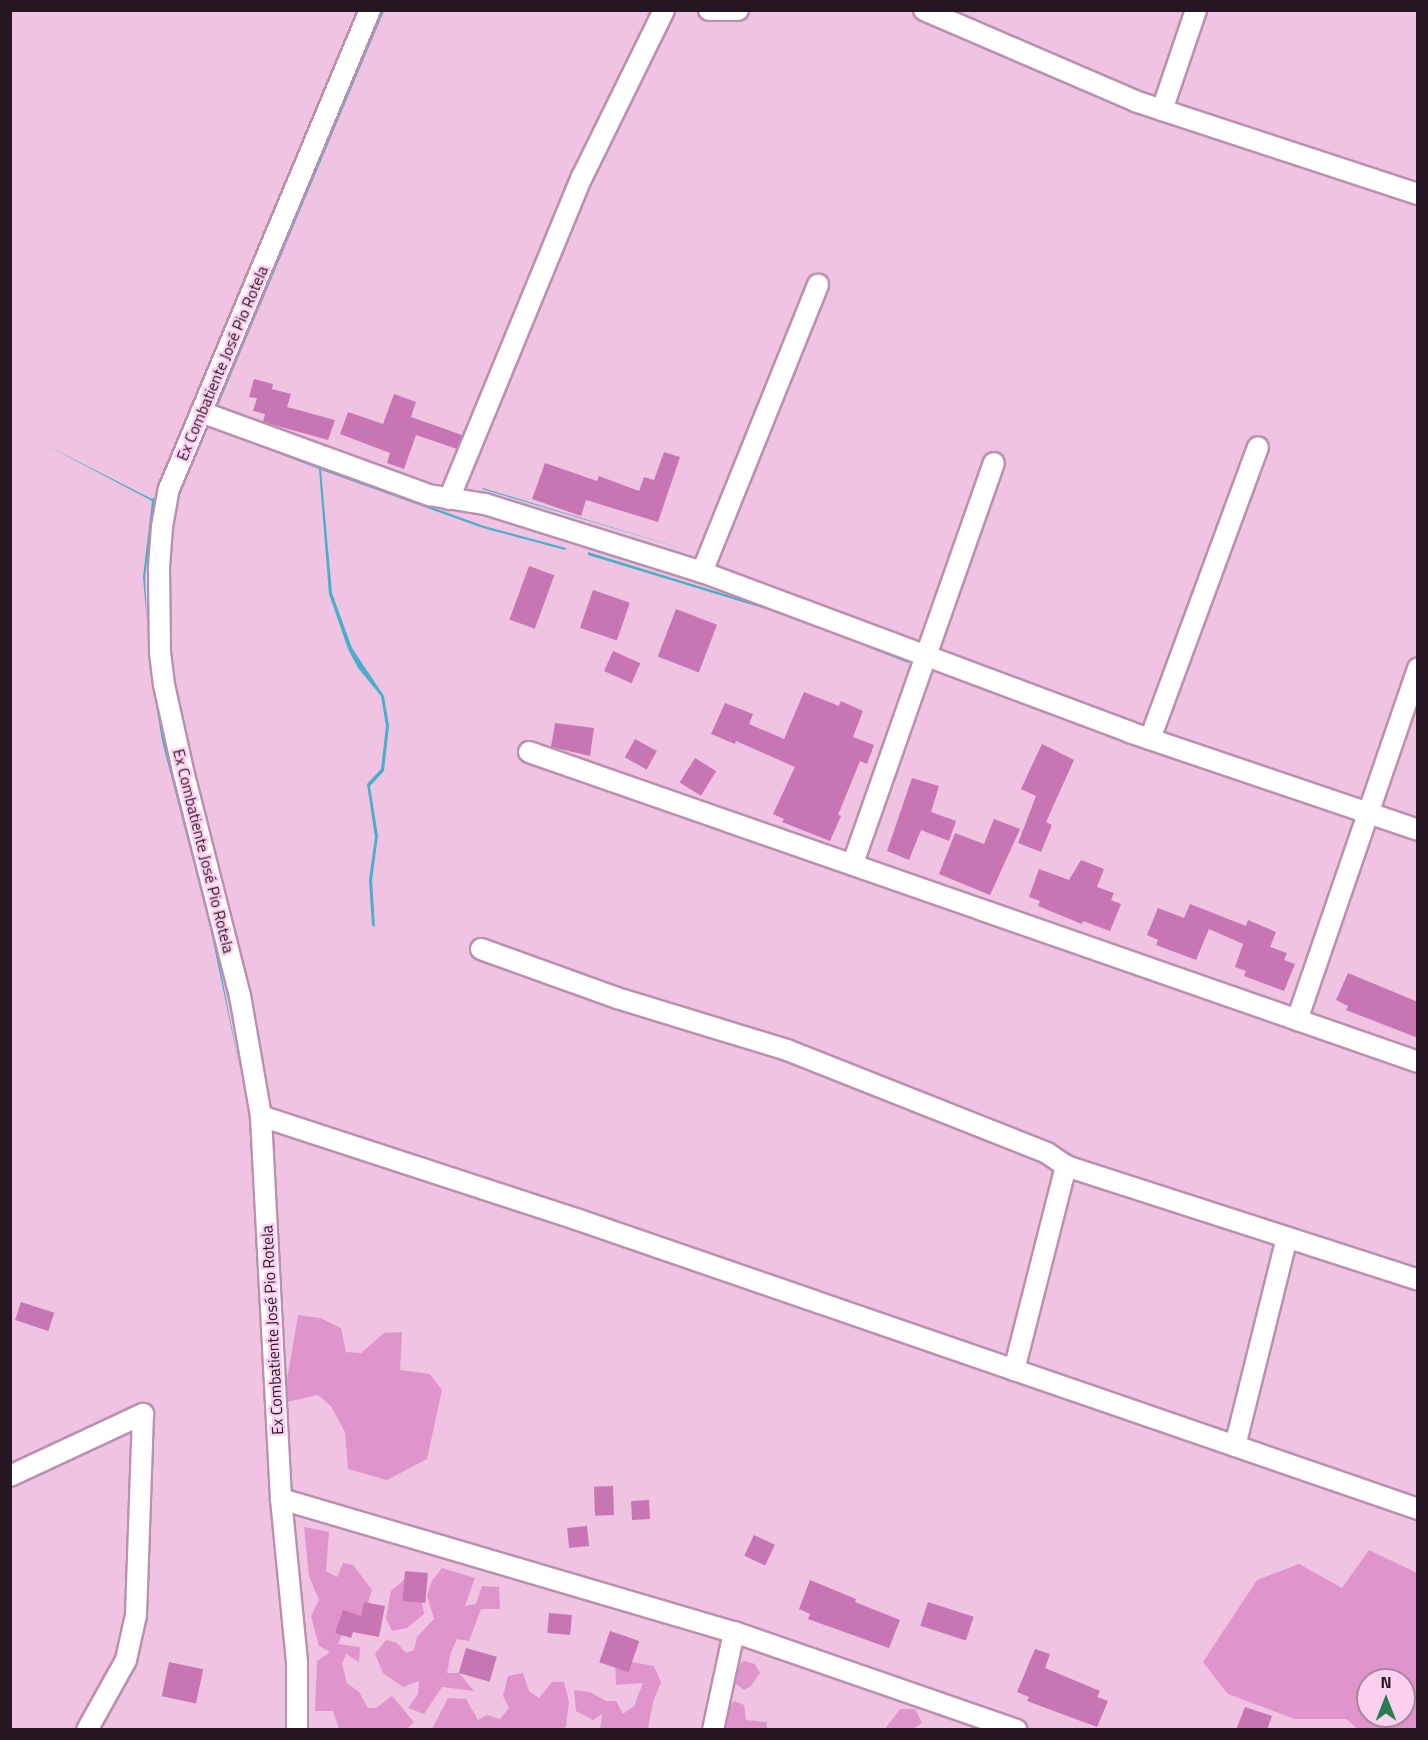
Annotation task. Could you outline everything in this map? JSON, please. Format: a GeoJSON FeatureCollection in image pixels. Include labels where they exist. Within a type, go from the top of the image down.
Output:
{"type":"FeatureCollection","features":[{"type":"Feature","properties":{"kind":"street","name":"Ex Combatiente José Pio Rotela"},"geometry":{"type":"LineString","coordinates":[[301,1728],[281,1499],[261,1116],[240,996],[184,775],[164,685],[160,651],[159,567],[162,528],[169,489],[370,10]]}},
{"type":"Feature","properties":{"kind":"street"},"geometry":{"type":"LineString","coordinates":[[450,499],[582,177],[664,10]]}},
{"type":"Feature","properties":{"kind":"street"},"geometry":{"type":"LineString","coordinates":[[709,10],[738,10]]}},
{"type":"Feature","properties":{"kind":"street"},"geometry":{"type":"LineString","coordinates":[[924,10],[1162,110],[1418,194]]}},
{"type":"Feature","properties":{"kind":"street"},"geometry":{"type":"LineString","coordinates":[[1162,110],[1196,10]]}},
{"type":"Feature","properties":{"kind":"street"},"geometry":{"type":"LineString","coordinates":[[702,573],[818,285]]}},
{"type":"Feature","properties":{"kind":"street"},"geometry":{"type":"LineString","coordinates":[[201,412],[429,495],[485,504],[702,573],[1149,739],[1418,830]]}},
{"type":"Feature","properties":{"kind":"street"},"geometry":{"type":"LineString","coordinates":[[1149,739],[1258,447]]}},
{"type":"Feature","properties":{"kind":"street"},"geometry":{"type":"LineString","coordinates":[[853,863],[994,463]]}},
{"type":"Feature","properties":{"kind":"street"},"geometry":{"type":"LineString","coordinates":[[1297,1020],[1418,668]]}},
{"type":"Feature","properties":{"kind":"street"},"geometry":{"type":"LineString","coordinates":[[529,752],[853,863],[1418,1062]]}},
{"type":"Feature","properties":{"kind":"street"},"geometry":{"type":"LineString","coordinates":[[481,949],[617,998],[787,1050],[1047,1153],[1066,1166],[1418,1280]]}},
{"type":"Feature","properties":{"kind":"street"},"geometry":{"type":"LineString","coordinates":[[261,1116],[586,1222],[1418,1509]]}},
{"type":"Feature","properties":{"kind":"street"},"geometry":{"type":"LineString","coordinates":[[1014,1370],[1066,1166]]}},
{"type":"Feature","properties":{"kind":"street"},"geometry":{"type":"LineString","coordinates":[[1235,1446],[1287,1238]]}},
{"type":"Feature","properties":{"kind":"street"},"geometry":{"type":"LineString","coordinates":[[10,1476],[143,1414],[136,1615],[126,1660],[87,1730]]}},
{"type":"Feature","properties":{"kind":"street"},"geometry":{"type":"LineString","coordinates":[[281,1499],[734,1632],[1012,1729]]}},
{"type":"Feature","properties":{"kind":"street"},"geometry":{"type":"LineString","coordinates":[[713,1730],[734,1632]]}},
{"type":"Feature","properties":{"kind":"shaded area"},"geometry":{"type":"Polygon","coordinates":[[[298,1315],[320,1318],[341,1328],[346,1352],[361,1353],[384,1333],[402,1332],[400,1370],[430,1374],[442,1390],[427,1459],[387,1480],[348,1469],[345,1432],[331,1406],[318,1395],[287,1402],[287,1380],[298,1315]]]}},
{"type":"Feature","properties":{"kind":"shaded area"},"geometry":{"type":"Polygon","coordinates":[[[304,1527],[329,1532],[326,1571],[337,1577],[343,1563],[353,1565],[372,1590],[365,1612],[345,1629],[338,1644],[360,1647],[359,1662],[346,1654],[342,1664],[347,1683],[359,1692],[368,1708],[376,1708],[392,1696],[414,1722],[407,1729],[339,1729],[333,1711],[315,1711],[317,1661],[330,1652],[319,1646],[311,1616],[319,1600],[309,1576],[304,1527]]]}},
{"type":"Feature","properties":{"kind":"shaded area"},"geometry":{"type":"Polygon","coordinates":[[[1369,1550],[1417,1573],[1417,1729],[1357,1728],[1416,1728],[1416,1668],[1356,1668],[1356,1727],[1346,1719],[1295,1719],[1228,1694],[1203,1662],[1257,1580],[1299,1564],[1342,1588],[1369,1550]]]}},
{"type":"Feature","properties":{"kind":"shaded area"},"geometry":{"type":"Polygon","coordinates":[[[442,1568],[475,1578],[465,1606],[476,1604],[482,1586],[499,1587],[500,1609],[481,1609],[469,1641],[457,1639],[451,1652],[447,1673],[459,1673],[474,1691],[442,1687],[424,1714],[408,1708],[418,1694],[419,1681],[403,1687],[383,1673],[375,1654],[386,1640],[397,1643],[406,1653],[414,1650],[417,1637],[434,1619],[427,1596],[432,1581],[442,1568]]]}},
{"type":"Feature","properties":{"kind":"shaded area"},"geometry":{"type":"Polygon","coordinates":[[[405,1579],[421,1596],[424,1614],[407,1628],[392,1631],[386,1618],[391,1591],[405,1579]]]}},
{"type":"Feature","properties":{"kind":"shaded area"},"geometry":{"type":"Polygon","coordinates":[[[615,1659],[654,1666],[661,1682],[653,1702],[648,1729],[600,1729],[602,1714],[593,1720],[576,1711],[574,1690],[590,1692],[606,1701],[616,1701],[623,1714],[634,1706],[643,1683],[616,1685],[615,1659]]]}},
{"type":"Feature","properties":{"kind":"shaded area"},"geometry":{"type":"Polygon","coordinates":[[[743,1661],[755,1664],[760,1673],[751,1686],[744,1690],[732,1681],[737,1668],[743,1661]]]}},
{"type":"Feature","properties":{"kind":"shaded area"},"geometry":{"type":"Polygon","coordinates":[[[523,1673],[529,1691],[539,1698],[552,1682],[564,1682],[569,1702],[566,1727],[557,1730],[432,1729],[448,1698],[466,1699],[478,1720],[487,1715],[500,1719],[509,1708],[503,1696],[508,1676],[523,1673]]]}},
{"type":"Feature","properties":{"kind":"shaded area"},"geometry":{"type":"Polygon","coordinates":[[[734,1701],[744,1705],[746,1720],[767,1722],[767,1729],[724,1730],[724,1713],[734,1701]]]}},
{"type":"Feature","properties":{"kind":"shaded area"},"geometry":{"type":"Polygon","coordinates":[[[900,1709],[915,1709],[922,1723],[913,1729],[885,1729],[900,1709]]]}},
{"type":"Feature","properties":{"kind":"water"},"geometry":{"type":"Polygon","coordinates":[[[382,11],[384,11],[218,406],[217,405],[382,11]]]}},
{"type":"Feature","properties":{"kind":"water"},"geometry":{"type":"Polygon","coordinates":[[[209,427],[484,526],[566,548],[565,550],[483,528],[321,470],[332,593],[352,648],[384,696],[389,726],[384,771],[370,786],[378,836],[372,880],[375,927],[372,925],[369,880],[375,837],[367,784],[381,769],[386,726],[381,696],[358,668],[348,649],[329,594],[319,469],[209,427]]]}},
{"type":"Feature","properties":{"kind":"water"},"geometry":{"type":"Polygon","coordinates":[[[44,444],[152,499],[156,497],[145,577],[147,623],[143,577],[152,501],[44,444]]]}},
{"type":"Feature","properties":{"kind":"water"},"geometry":{"type":"Polygon","coordinates":[[[483,488],[700,554],[482,489],[483,488]]]}},
{"type":"Feature","properties":{"kind":"water"},"geometry":{"type":"Polygon","coordinates":[[[588,552],[792,615],[909,660],[908,663],[792,617],[588,555],[588,552]]]}},
{"type":"Feature","properties":{"kind":"water"},"geometry":{"type":"Polygon","coordinates":[[[149,663],[164,740],[212,926],[240,1070],[210,927],[162,741],[149,663]]]}},
{"type":"Feature","properties":{"kind":"building"},"geometry":{"type":"Polygon","coordinates":[[[254,379],[273,384],[272,389],[291,394],[287,407],[335,420],[328,440],[263,422],[265,414],[253,411],[257,398],[249,397],[254,379]]]}},
{"type":"Feature","properties":{"kind":"building"},"geometry":{"type":"Polygon","coordinates":[[[394,394],[416,402],[411,417],[462,435],[457,449],[416,435],[404,469],[387,463],[390,453],[340,434],[348,412],[383,424],[394,394]]]}},
{"type":"Feature","properties":{"kind":"building"},"geometry":{"type":"Polygon","coordinates":[[[664,452],[680,457],[658,522],[586,500],[581,516],[532,499],[545,463],[597,481],[599,476],[639,491],[644,477],[654,480],[664,452]]]}},
{"type":"Feature","properties":{"kind":"building"},"geometry":{"type":"Polygon","coordinates":[[[529,566],[554,575],[535,629],[510,620],[529,566]]]}},
{"type":"Feature","properties":{"kind":"building"},"geometry":{"type":"Polygon","coordinates":[[[593,590],[630,603],[617,641],[580,628],[593,590]]]}},
{"type":"Feature","properties":{"kind":"building"},"geometry":{"type":"Polygon","coordinates":[[[676,609],[717,625],[699,672],[658,657],[676,609]]]}},
{"type":"Feature","properties":{"kind":"building"},"geometry":{"type":"Polygon","coordinates":[[[613,651],[640,663],[631,683],[604,671],[613,651]]]}},
{"type":"Feature","properties":{"kind":"building"},"geometry":{"type":"Polygon","coordinates":[[[804,692],[839,706],[841,701],[863,711],[853,737],[874,745],[867,764],[860,761],[830,841],[782,822],[784,819],[773,814],[795,767],[736,741],[735,744],[711,734],[725,703],[753,714],[749,724],[784,739],[804,692]]]}},
{"type":"Feature","properties":{"kind":"building"},"geometry":{"type":"Polygon","coordinates":[[[555,723],[594,728],[590,756],[551,747],[555,723]]]}},
{"type":"Feature","properties":{"kind":"building"},"geometry":{"type":"Polygon","coordinates":[[[635,739],[657,751],[647,769],[625,757],[635,739]]]}},
{"type":"Feature","properties":{"kind":"building"},"geometry":{"type":"Polygon","coordinates":[[[1042,744],[1074,760],[1046,822],[1052,825],[1041,852],[1018,843],[1036,796],[1021,789],[1042,744]]]}},
{"type":"Feature","properties":{"kind":"building"},"geometry":{"type":"Polygon","coordinates":[[[695,758],[716,771],[701,796],[680,783],[695,758]]]}},
{"type":"Feature","properties":{"kind":"building"},"geometry":{"type":"Polygon","coordinates":[[[912,778],[939,786],[931,812],[956,821],[949,841],[921,830],[909,860],[887,851],[912,778]]]}},
{"type":"Feature","properties":{"kind":"building"},"geometry":{"type":"Polygon","coordinates":[[[994,819],[1020,829],[990,895],[939,874],[955,833],[984,844],[994,819]]]}},
{"type":"Feature","properties":{"kind":"building"},"geometry":{"type":"Polygon","coordinates":[[[1081,860],[1104,869],[1097,887],[1114,893],[1111,900],[1121,904],[1110,931],[1083,921],[1082,924],[1038,906],[1040,901],[1029,897],[1039,869],[1069,880],[1081,860]]]}},
{"type":"Feature","properties":{"kind":"building"},"geometry":{"type":"Polygon","coordinates":[[[1190,904],[1246,926],[1248,920],[1276,932],[1270,947],[1287,953],[1284,960],[1295,964],[1284,991],[1244,976],[1246,971],[1235,967],[1243,944],[1209,929],[1196,960],[1156,945],[1158,940],[1147,935],[1158,908],[1184,918],[1190,904]]]}},
{"type":"Feature","properties":{"kind":"building"},"geometry":{"type":"Polygon","coordinates":[[[1348,973],[1418,1002],[1418,1038],[1346,1010],[1348,1006],[1336,1000],[1348,973]]]}},
{"type":"Feature","properties":{"kind":"building"},"geometry":{"type":"Polygon","coordinates":[[[21,1302],[54,1313],[48,1331],[15,1320],[21,1302]]]}},
{"type":"Feature","properties":{"kind":"building"},"geometry":{"type":"Polygon","coordinates":[[[613,1486],[614,1515],[595,1516],[594,1487],[613,1486]]]}},
{"type":"Feature","properties":{"kind":"building"},"geometry":{"type":"Polygon","coordinates":[[[649,1500],[650,1519],[632,1520],[631,1501],[649,1500]]]}},
{"type":"Feature","properties":{"kind":"building"},"geometry":{"type":"Polygon","coordinates":[[[587,1526],[589,1546],[569,1548],[567,1528],[587,1526]]]}},
{"type":"Feature","properties":{"kind":"building"},"geometry":{"type":"Polygon","coordinates":[[[754,1535],[775,1545],[765,1566],[744,1556],[754,1535]]]}},
{"type":"Feature","properties":{"kind":"building"},"geometry":{"type":"Polygon","coordinates":[[[405,1571],[428,1573],[425,1603],[402,1601],[405,1571]]]}},
{"type":"Feature","properties":{"kind":"building"},"geometry":{"type":"Polygon","coordinates":[[[810,1580],[856,1599],[855,1602],[900,1620],[889,1648],[808,1619],[810,1614],[799,1609],[810,1580]]]}},
{"type":"Feature","properties":{"kind":"building"},"geometry":{"type":"Polygon","coordinates":[[[364,1602],[385,1606],[379,1637],[353,1632],[351,1638],[335,1633],[343,1610],[361,1616],[364,1602]]]}},
{"type":"Feature","properties":{"kind":"building"},"geometry":{"type":"Polygon","coordinates":[[[928,1602],[974,1617],[966,1641],[920,1626],[928,1602]]]}},
{"type":"Feature","properties":{"kind":"building"},"geometry":{"type":"Polygon","coordinates":[[[549,1613],[572,1615],[570,1635],[547,1633],[549,1613]]]}},
{"type":"Feature","properties":{"kind":"building"},"geometry":{"type":"Polygon","coordinates":[[[610,1631],[639,1641],[629,1672],[599,1662],[610,1631]]]}},
{"type":"Feature","properties":{"kind":"building"},"geometry":{"type":"Polygon","coordinates":[[[466,1648],[497,1657],[490,1682],[459,1673],[466,1648]]]}},
{"type":"Feature","properties":{"kind":"building"},"geometry":{"type":"Polygon","coordinates":[[[1035,1649],[1050,1654],[1045,1668],[1100,1691],[1097,1697],[1108,1701],[1097,1727],[1027,1701],[1029,1697],[1017,1692],[1035,1649]]]}},
{"type":"Feature","properties":{"kind":"building"},"geometry":{"type":"Polygon","coordinates":[[[169,1662],[203,1669],[196,1704],[162,1696],[169,1662]]]}},
{"type":"Feature","properties":{"kind":"building"},"geometry":{"type":"Polygon","coordinates":[[[1245,1707],[1272,1716],[1267,1730],[1236,1730],[1245,1707]]]}}]}
